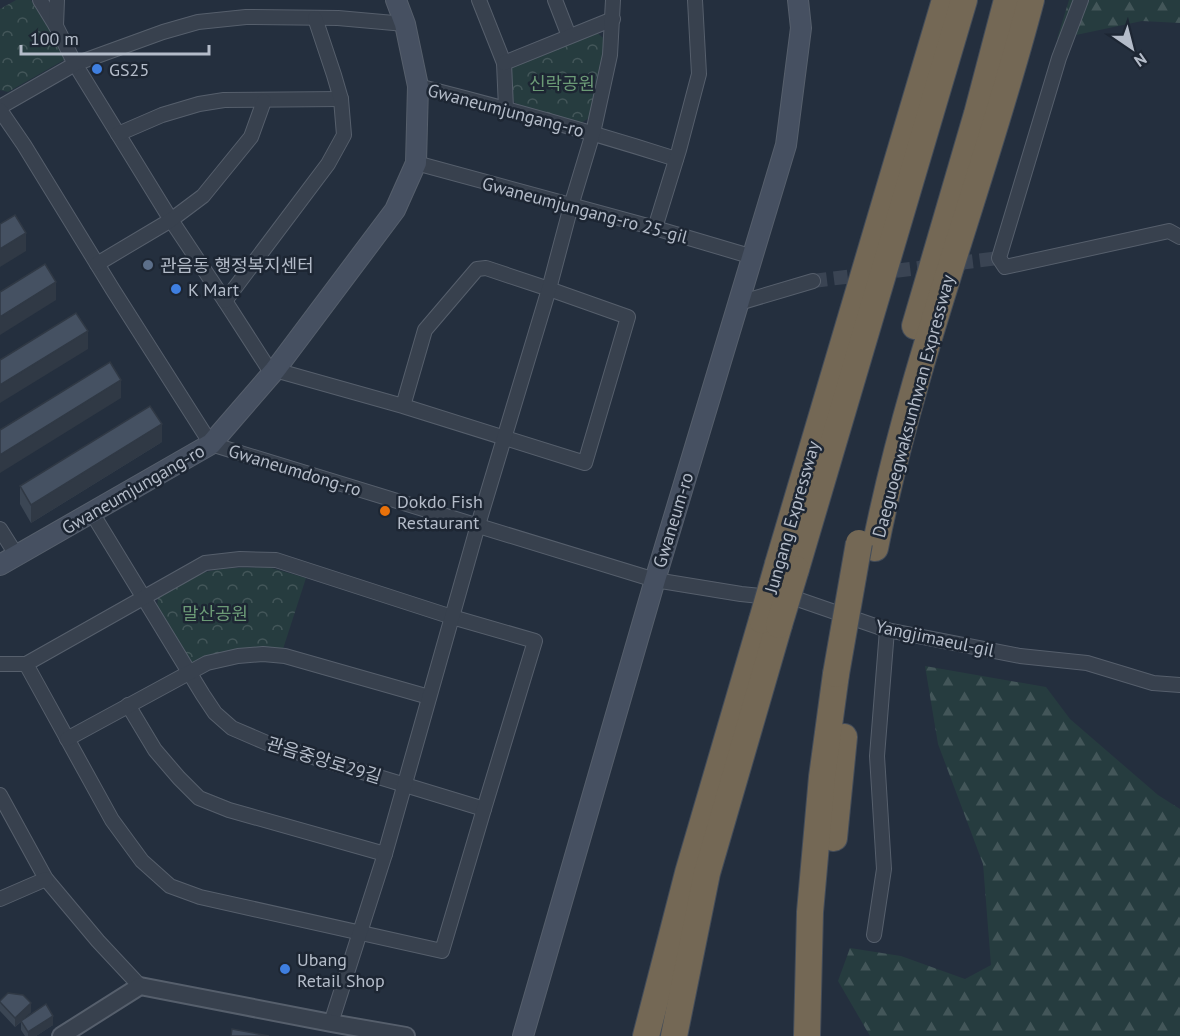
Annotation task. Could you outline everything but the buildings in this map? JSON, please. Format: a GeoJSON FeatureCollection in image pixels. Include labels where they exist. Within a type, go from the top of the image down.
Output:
{"type":"FeatureCollection","features":[{"type":"Feature","properties":{"kind":"highway","name":"Jungang Expressway"},"geometry":{"type":"LineString","coordinates":[[674,1036],[707,873],[771,623],[945,0]]}},
{"type":"Feature","properties":{"kind":"highway","name":"Jungang Expressway"},"geometry":{"type":"LineString","coordinates":[[787,567],[964,0]]}},
{"type":"Feature","properties":{"kind":"highway","name":"Daeguoegwaksunhwan Expressway"},"geometry":{"type":"LineString","coordinates":[[807,1036],[811,901],[822,777],[845,676],[877,469],[924,292],[977,114],[1007,0]]}},
{"type":"Feature","properties":{"kind":"highway","name":"Daeguoegwaksunhwan Expressway"},"geometry":{"type":"LineString","coordinates":[[867,545],[887,493],[938,307],[1003,100],[1031,0]]}},
{"type":"Feature","properties":{"kind":"highway","name":"Jungang Expressway"},"geometry":{"type":"LineString","coordinates":[[646,1036],[688,873],[771,623]]}},
{"type":"Feature","properties":{"kind":"highway","name":"Daeguoegwaksunhwan Expressway"},"geometry":{"type":"LineString","coordinates":[[822,1036],[830,876],[844,742],[845,676]]}},
{"type":"Feature","properties":{"kind":"main road","name":"Gwaneumjungang-ro"},"geometry":{"type":"LineString","coordinates":[[8,561],[211,444],[273,372],[395,210],[416,163],[418,86],[405,24],[396,0]]}},
{"type":"Feature","properties":{"kind":"main road","name":"Gwaneum-ro"},"geometry":{"type":"LineString","coordinates":[[523,1036],[655,580],[786,144],[801,28],[798,0]]}},
{"type":"Feature","properties":{"kind":"street"},"geometry":{"type":"LineString","coordinates":[[40,0],[75,64],[171,220],[273,372],[403,406],[585,463],[628,317],[486,268],[477,269],[425,330],[403,406]]}},
{"type":"Feature","properties":{"kind":"street"},"geometry":{"type":"LineString","coordinates":[[56,26],[57,0]]}},
{"type":"Feature","properties":{"kind":"street"},"geometry":{"type":"LineString","coordinates":[[479,0],[504,63],[506,108]]}},
{"type":"Feature","properties":{"kind":"street"},"geometry":{"type":"LineString","coordinates":[[555,0],[569,36]]}},
{"type":"Feature","properties":{"kind":"street"},"geometry":{"type":"LineString","coordinates":[[331,1023],[386,854],[478,525],[593,133],[610,55],[613,0]]}},
{"type":"Feature","properties":{"kind":"street"},"geometry":{"type":"LineString","coordinates":[[655,228],[699,74],[695,0]]}},
{"type":"Feature","properties":{"kind":"street"},"geometry":{"type":"LineString","coordinates":[[1081,0],[1059,58],[999,258],[1005,267],[1169,231],[1180,237]]}},
{"type":"Feature","properties":{"kind":"street"},"geometry":{"type":"LineString","coordinates":[[0,108],[75,64],[163,32],[198,22],[246,17],[338,18],[405,24]]}},
{"type":"Feature","properties":{"kind":"street"},"geometry":{"type":"LineString","coordinates":[[225,301],[328,164],[344,135],[341,99],[315,18]]}},
{"type":"Feature","properties":{"kind":"street"},"geometry":{"type":"LineString","coordinates":[[504,63],[613,19]]}},
{"type":"Feature","properties":{"kind":"street","name":"Gwaneumjungang-ro"},"geometry":{"type":"LineString","coordinates":[[418,86],[506,108],[676,159]]}},
{"type":"Feature","properties":{"kind":"street"},"geometry":{"type":"LineString","coordinates":[[118,134],[162,115],[199,104],[224,100],[341,99]]}},
{"type":"Feature","properties":{"kind":"street"},"geometry":{"type":"LineString","coordinates":[[97,264],[171,220],[203,196],[251,137],[264,101]]}},
{"type":"Feature","properties":{"kind":"street","name":"Gwaneumdong-ro"},"geometry":{"type":"LineString","coordinates":[[0,108],[211,444],[655,580]]}},
{"type":"Feature","properties":{"kind":"street","name":"Gwaneumjungang-ro 25-gil"},"geometry":{"type":"LineString","coordinates":[[416,163],[753,257]]}},
{"type":"Feature","properties":{"kind":"street"},"geometry":{"type":"LineString","coordinates":[[739,303],[813,281]]}},
{"type":"Feature","properties":{"kind":"street","name":"관음중앙로29길"},"geometry":{"type":"LineString","coordinates":[[92,513],[215,712],[232,728],[267,743],[484,809]]}},
{"type":"Feature","properties":{"kind":"street"},"geometry":{"type":"LineString","coordinates":[[0,529],[8,561]]}},
{"type":"Feature","properties":{"kind":"street"},"geometry":{"type":"LineString","coordinates":[[0,664],[26,664],[205,563],[240,559],[276,560],[452,617],[535,641],[442,951],[200,897],[170,886],[142,861],[112,820],[26,664]]}},
{"type":"Feature","properties":{"kind":"street","name":"Yangjimaeul-gil"},"geometry":{"type":"LineString","coordinates":[[655,580],[741,594],[800,600],[887,630],[1020,656],[1087,663],[1153,682],[1180,686]]}},
{"type":"Feature","properties":{"kind":"street"},"geometry":{"type":"LineString","coordinates":[[874,935],[885,869],[877,756],[887,630]]}},
{"type":"Feature","properties":{"kind":"street"},"geometry":{"type":"LineString","coordinates":[[67,739],[207,663],[238,656],[263,654],[285,656],[429,697]]}},
{"type":"Feature","properties":{"kind":"street"},"geometry":{"type":"LineString","coordinates":[[128,705],[155,750],[199,798],[229,810],[386,854]]}},
{"type":"Feature","properties":{"kind":"street"},"geometry":{"type":"LineString","coordinates":[[0,795],[45,879],[140,986],[406,1036]]}},
{"type":"Feature","properties":{"kind":"street"},"geometry":{"type":"LineString","coordinates":[[0,898],[45,879]]}},
{"type":"Feature","properties":{"kind":"street"},"geometry":{"type":"LineString","coordinates":[[61,1036],[140,986]]}},
{"type":"Feature","properties":{"kind":"green space"},"geometry":{"type":"Polygon","coordinates":[[[16,0],[31,0],[58,42],[64,60],[8,92],[0,90],[0,9],[16,0]]]}},
{"type":"Feature","properties":{"kind":"green space"},"geometry":{"type":"Polygon","coordinates":[[[1069,0],[1180,0],[1180,23],[1142,21],[1057,39],[1069,0]]]}},
{"type":"Feature","properties":{"kind":"green space","name":"신락공원"},"geometry":{"type":"Polygon","coordinates":[[[596,32],[607,41],[591,117],[579,124],[519,109],[512,98],[511,71],[514,63],[596,32]]]}},
{"type":"Feature","properties":{"kind":"green space","name":"말산공원"},"geometry":{"type":"Polygon","coordinates":[[[268,567],[306,578],[282,652],[253,648],[222,653],[196,663],[186,661],[157,609],[158,596],[187,579],[209,571],[268,567]]]}},
{"type":"Feature","properties":{"kind":"green space"},"geometry":{"type":"Polygon","coordinates":[[[925,666],[1046,687],[1070,719],[1158,795],[1180,809],[1180,1036],[870,1036],[838,981],[850,948],[901,956],[965,979],[991,965],[983,864],[938,744],[925,666]]]}},
{"type":"Feature","properties":{"kind":"tunnel"},"geometry":{"type":"LineString","coordinates":[[813,281],[999,258]]}},
{"type":"Feature","properties":{"kind":"place","name":"GS25"},"geometry":{"type":"Point","coordinates":[97,69]}},
{"type":"Feature","properties":{"kind":"place","name":"관음동 행정복지센터"},"geometry":{"type":"Point","coordinates":[148,265]}},
{"type":"Feature","properties":{"kind":"place","name":"K Mart"},"geometry":{"type":"Point","coordinates":[176,289]}},
{"type":"Feature","properties":{"kind":"place","name":"Dokdo Fish Restaurant"},"geometry":{"type":"Point","coordinates":[385,511]}},
{"type":"Feature","properties":{"kind":"place","name":"Ubang Retail Shop"},"geometry":{"type":"Point","coordinates":[285,969]}}]}
